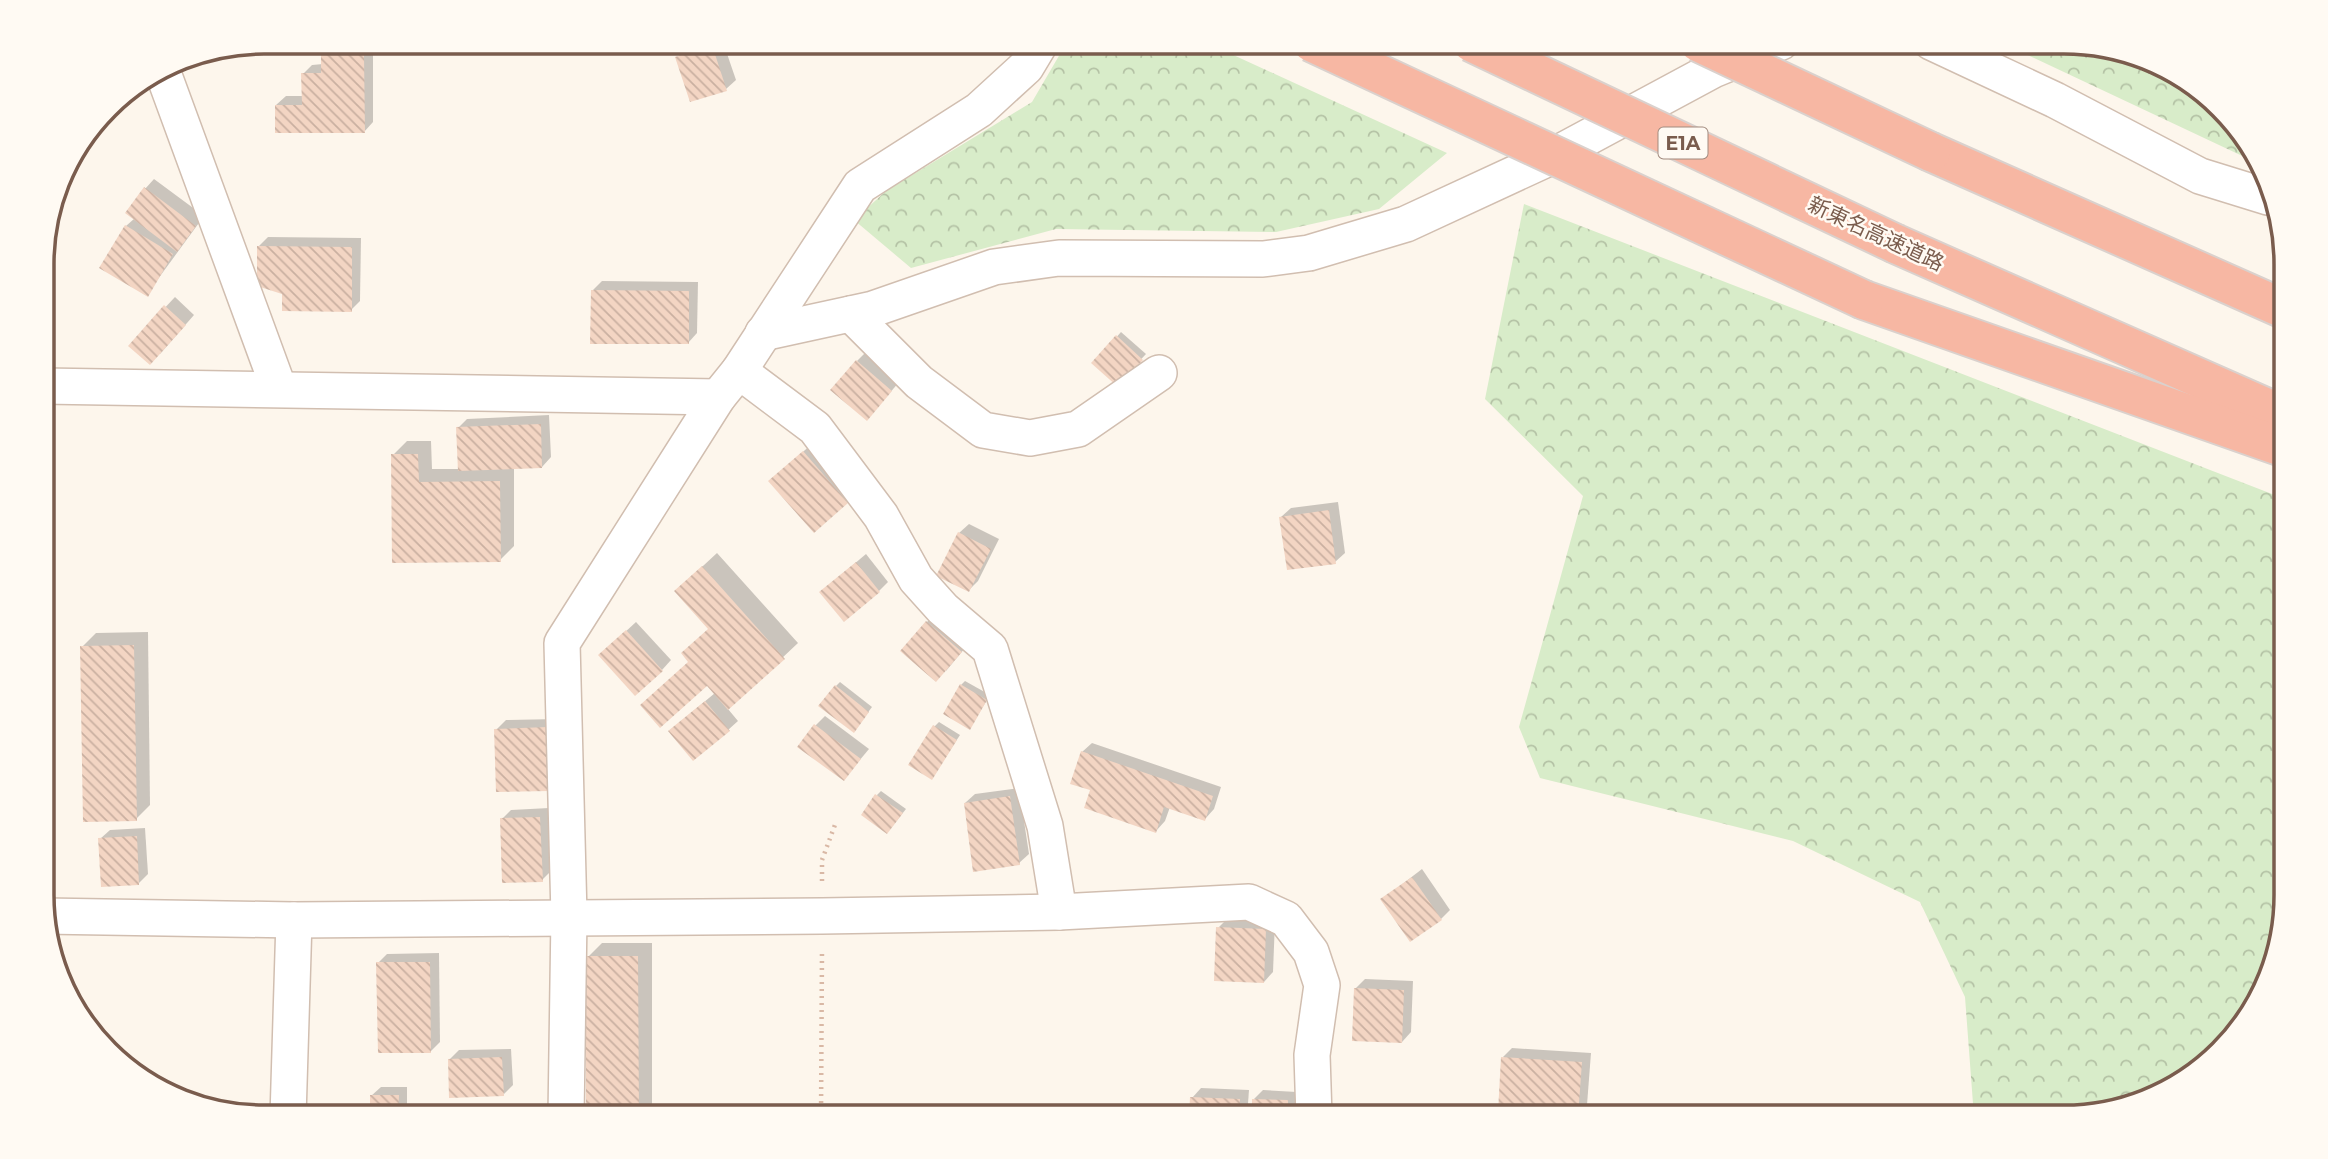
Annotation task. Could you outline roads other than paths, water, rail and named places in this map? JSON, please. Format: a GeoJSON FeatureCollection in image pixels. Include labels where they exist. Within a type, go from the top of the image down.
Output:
{"type":"FeatureCollection","features":[{"type":"Feature","properties":{"kind":"highway"},"geometry":{"type":"LineString","coordinates":[[1338,54],[1864,300],[2274,444]]}},
{"type":"Feature","properties":{"kind":"highway","name":"新東名高速道路"},"geometry":{"type":"LineString","coordinates":[[1497,54],[1896,244],[2274,411]]}},
{"type":"Feature","properties":{"kind":"highway"},"geometry":{"type":"LineString","coordinates":[[1724,54],[1931,152],[2274,305]]}},
{"type":"Feature","properties":{"kind":"highway"},"geometry":{"type":"LineString","coordinates":[[1760,54],[1931,152]]}},
{"type":"Feature","properties":{"kind":"street"},"geometry":{"type":"LineString","coordinates":[[763,333],[851,313],[994,267],[1059,258],[1263,259],[1321,249],[1406,224],[1553,156],[1713,71],[1753,54]]}},
{"type":"Feature","properties":{"kind":"street"},"geometry":{"type":"LineString","coordinates":[[1957,54],[2055,100],[2200,176],[2262,195]]}},
{"type":"Feature","properties":{"kind":"street"},"geometry":{"type":"LineString","coordinates":[[566,1105],[569,916],[562,643],[860,186],[979,110],[1026,67],[1033,55]]}},
{"type":"Feature","properties":{"kind":"street"},"geometry":{"type":"LineString","coordinates":[[165,79],[279,389]]}},
{"type":"Feature","properties":{"kind":"street"},"geometry":{"type":"LineString","coordinates":[[851,313],[919,382],[983,430],[1030,438],[1078,429],[1159,373]]}},
{"type":"Feature","properties":{"kind":"street"},"geometry":{"type":"LineString","coordinates":[[55,386],[279,389],[729,384],[816,428],[881,516],[916,579],[943,609],[990,649],[1045,826],[1059,912]]}},
{"type":"Feature","properties":{"kind":"street"},"geometry":{"type":"LineString","coordinates":[[56,916],[294,920],[822,916],[1059,912],[1249,902],[1286,919],[1311,951],[1322,985],[1312,1055],[1314,1104]]}},
{"type":"Feature","properties":{"kind":"street"},"geometry":{"type":"LineString","coordinates":[[288,1105],[294,920]]}}]}
